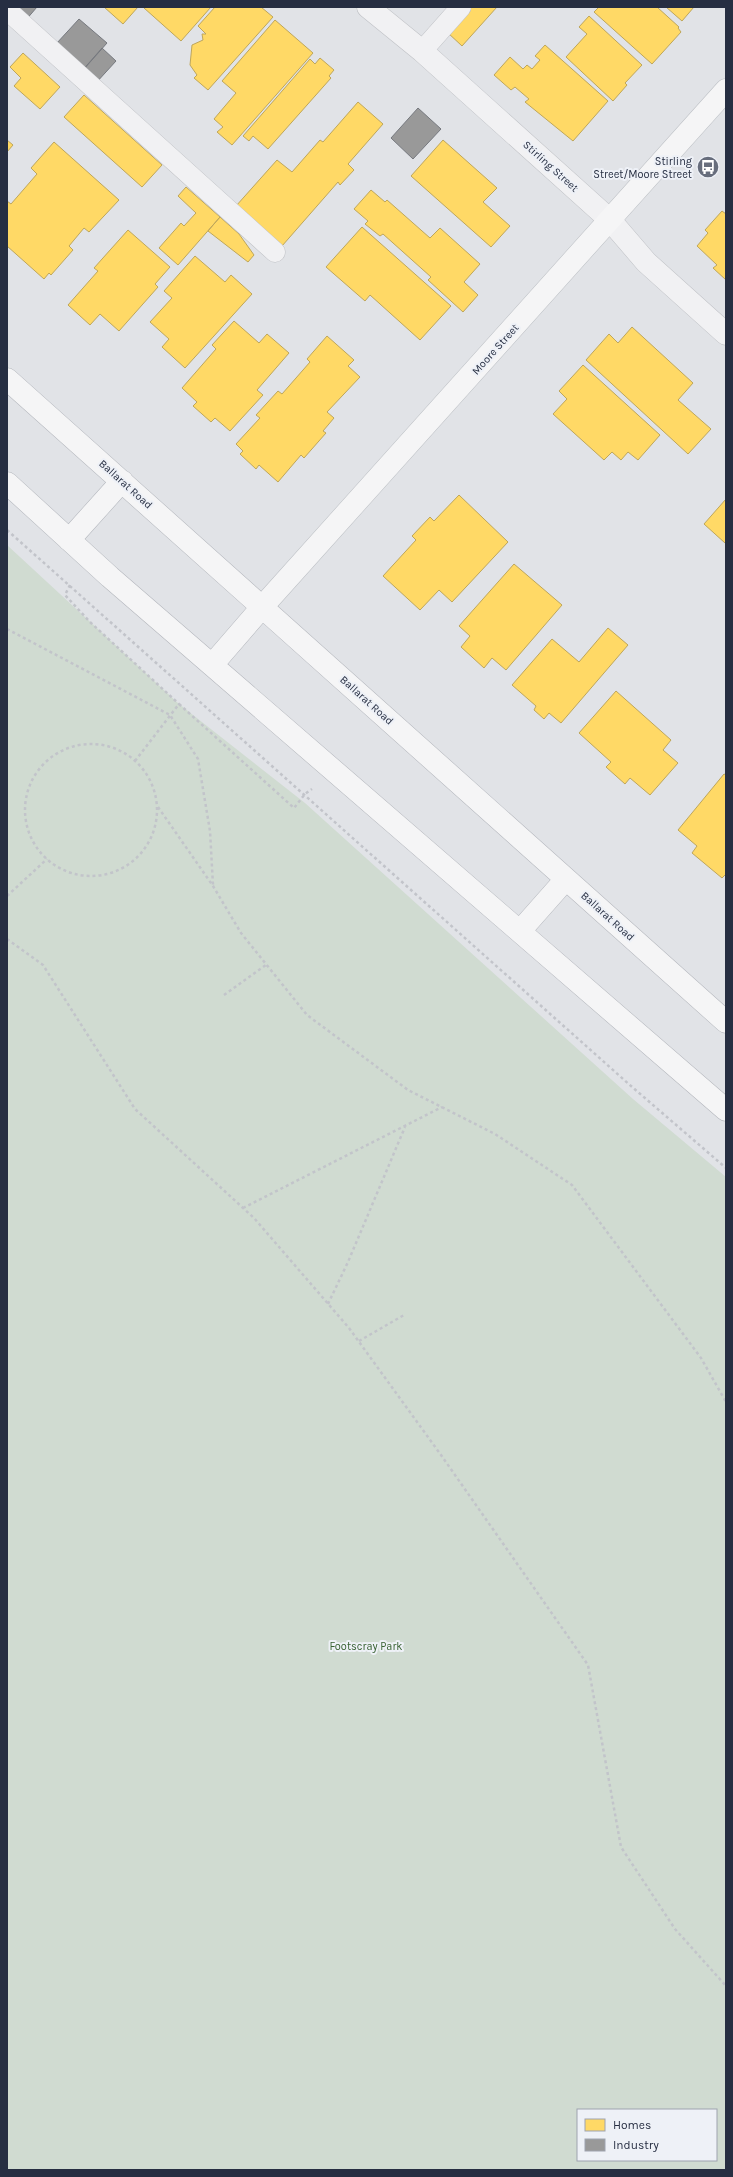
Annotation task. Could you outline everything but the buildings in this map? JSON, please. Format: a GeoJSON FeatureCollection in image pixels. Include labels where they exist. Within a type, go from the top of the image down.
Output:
{"type":"FeatureCollection","features":[{"type":"Feature","properties":{"kind":"main road","name":"Moore Street"},"geometry":{"type":"LineString","coordinates":[[212,665],[263,606],[726,90]]}},
{"type":"Feature","properties":{"kind":"main road","name":"Ballarat Road"},"geometry":{"type":"LineString","coordinates":[[7,379],[263,606],[726,1022]]}},
{"type":"Feature","properties":{"kind":"main road"},"geometry":{"type":"LineString","coordinates":[[69,540],[122,481]]}},
{"type":"Feature","properties":{"kind":"main road"},"geometry":{"type":"LineString","coordinates":[[7,483],[69,540],[212,665],[726,1110]]}},
{"type":"Feature","properties":{"kind":"main road"},"geometry":{"type":"LineString","coordinates":[[520,931],[566,879]]}},
{"type":"Feature","properties":{"kind":"street","name":"Stirling Street"},"geometry":{"type":"LineString","coordinates":[[368,7],[422,51],[610,220],[646,262],[726,334]]}},
{"type":"Feature","properties":{"kind":"lane"},"geometry":{"type":"LineString","coordinates":[[422,51],[461,7]]}},
{"type":"Feature","properties":{"kind":"lane"},"geometry":{"type":"LineString","coordinates":[[7,10],[274,252]]}},
{"type":"Feature","properties":{"kind":"path"},"geometry":{"type":"LineString","coordinates":[[7,530],[631,1086],[726,1168]]}},
{"type":"Feature","properties":{"kind":"path"},"geometry":{"type":"LineString","coordinates":[[70,586],[65,595],[90,622],[294,808],[305,794]]}},
{"type":"Feature","properties":{"kind":"path"},"geometry":{"type":"LineString","coordinates":[[7,629],[170,715],[198,759],[210,830],[213,886]]}},
{"type":"Feature","properties":{"kind":"path"},"geometry":{"type":"LineString","coordinates":[[135,761],[179,704]]}},
{"type":"Feature","properties":{"kind":"path"},"geometry":{"type":"LineString","coordinates":[[158,807],[157,820],[150,841],[138,857],[120,870],[90,877],[67,872],[47,860],[34,844],[24,814],[27,791],[32,779],[47,760],[63,750],[85,744],[108,746],[130,755],[146,772],[158,807],[213,886],[241,933],[307,1015],[408,1090],[495,1134],[572,1185],[701,1358],[726,1402]]}},
{"type":"Feature","properties":{"kind":"path"},"geometry":{"type":"LineString","coordinates":[[7,896],[47,860]]}},
{"type":"Feature","properties":{"kind":"path"},"geometry":{"type":"LineString","coordinates":[[7,939],[43,965],[135,1109],[243,1208],[359,1341],[588,1665],[621,1847],[675,1929],[726,1986]]}},
{"type":"Feature","properties":{"kind":"path"},"geometry":{"type":"LineString","coordinates":[[224,995],[266,965]]}},
{"type":"Feature","properties":{"kind":"path"},"geometry":{"type":"LineString","coordinates":[[243,1208],[442,1107]]}},
{"type":"Feature","properties":{"kind":"path"},"geometry":{"type":"LineString","coordinates":[[328,1304],[348,1262],[405,1126]]}},
{"type":"Feature","properties":{"kind":"path"},"geometry":{"type":"LineString","coordinates":[[359,1341],[404,1315]]}},
{"type":"Feature","properties":{"kind":"green space","name":"Footscray Park"},"geometry":{"type":"Polygon","coordinates":[[[7,545],[179,704],[305,803],[633,1099],[726,1177],[726,2170],[7,2170],[7,545]]]}},
{"type":"Feature","properties":{"kind":"place","name":"Stirling Street/Moore Street"},"geometry":{"type":"Point","coordinates":[708,167]}}]}
